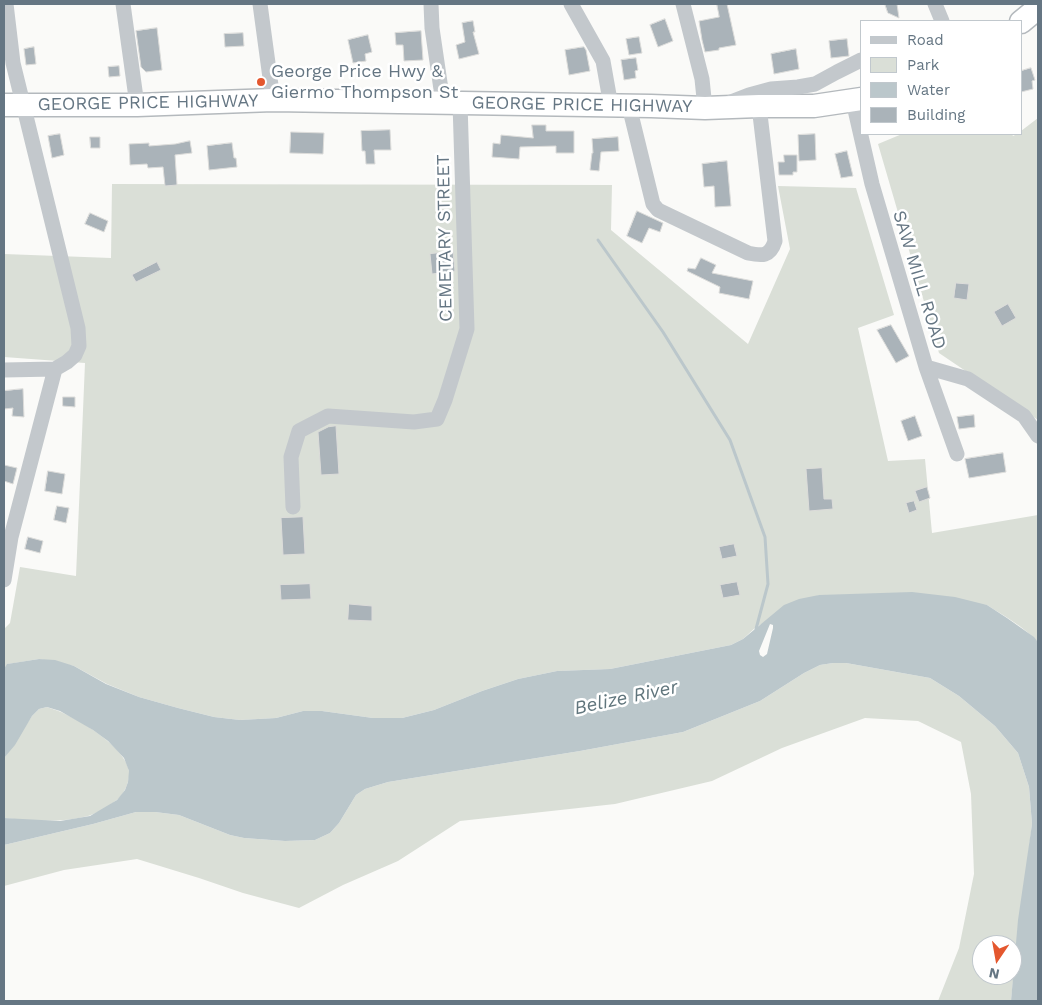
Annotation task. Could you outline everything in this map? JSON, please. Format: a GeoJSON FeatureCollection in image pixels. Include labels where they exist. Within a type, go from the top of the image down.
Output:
{"type":"FeatureCollection","features":[{"type":"Feature","properties":{"kind":"highway"},"geometry":{"type":"LineString","coordinates":[[1022,21],[1038,8]]}},
{"type":"Feature","properties":{"kind":"highway","name":"GEORGE PRICE HIGHWAY"},"geometry":{"type":"LineString","coordinates":[[14,105],[137,105],[272,100],[711,108],[814,106],[857,100]]}},
{"type":"Feature","properties":{"kind":"street"},"geometry":{"type":"LineString","coordinates":[[4,370],[55,369],[67,362],[80,346],[78,328],[14,105],[13,63],[6,4]]}},
{"type":"Feature","properties":{"kind":"street"},"geometry":{"type":"LineString","coordinates":[[122,4],[137,105]]}},
{"type":"Feature","properties":{"kind":"street"},"geometry":{"type":"LineString","coordinates":[[260,4],[272,100]]}},
{"type":"Feature","properties":{"kind":"street"},"geometry":{"type":"LineString","coordinates":[[431,4],[432,28],[452,103]]}},
{"type":"Feature","properties":{"kind":"street"},"geometry":{"type":"LineString","coordinates":[[571,4],[603,61],[653,204],[658,210],[748,252],[759,255],[766,254],[773,248],[774,241],[759,106]]}},
{"type":"Feature","properties":{"kind":"street"},"geometry":{"type":"LineString","coordinates":[[683,4],[711,108],[771,89],[798,88],[815,84],[860,60]]}},
{"type":"Feature","properties":{"kind":"street"},"geometry":{"type":"LineString","coordinates":[[935,4],[942,20]]}},
{"type":"Feature","properties":{"kind":"street","name":"SAW MILL ROAD"},"geometry":{"type":"LineString","coordinates":[[857,100],[860,117]]}},
{"type":"Feature","properties":{"kind":"street","name":"CEMETARY STREET"},"geometry":{"type":"LineString","coordinates":[[293,507],[291,457],[299,431],[328,416],[414,422],[437,418],[445,400],[467,329],[452,103]]}},
{"type":"Feature","properties":{"kind":"street","name":"SAW MILL ROAD"},"geometry":{"type":"LineString","coordinates":[[863,135],[872,184],[926,367],[968,379],[1024,416],[1038,436]]}},
{"type":"Feature","properties":{"kind":"street"},"geometry":{"type":"LineString","coordinates":[[926,367],[956,454]]}},
{"type":"Feature","properties":{"kind":"street"},"geometry":{"type":"LineString","coordinates":[[4,580],[11,537],[55,369]]}},
{"type":"Feature","properties":{"kind":"green space"},"geometry":{"type":"Polygon","coordinates":[[[1038,118],[1038,420],[939,353],[878,144],[900,135],[1013,136],[1022,135],[1022,130],[1038,118]]]}},
{"type":"Feature","properties":{"kind":"green space"},"geometry":{"type":"Polygon","coordinates":[[[112,184],[612,185],[611,230],[748,344],[790,249],[778,186],[856,188],[894,315],[858,328],[888,461],[925,459],[932,533],[1038,515],[1038,642],[1020,627],[987,605],[819,595],[756,627],[743,639],[731,645],[610,669],[557,671],[518,679],[434,710],[402,718],[373,718],[322,711],[303,711],[276,718],[240,720],[214,717],[139,697],[107,684],[74,666],[39,659],[8,664],[4,669],[4,629],[10,623],[20,567],[76,576],[85,363],[4,357],[4,254],[111,258],[112,184]]]}},
{"type":"Feature","properties":{"kind":"green space"},"geometry":{"type":"Polygon","coordinates":[[[846,663],[930,678],[959,696],[995,726],[1018,753],[1029,787],[1032,824],[1018,935],[972,935],[972,985],[1013,985],[1011,1001],[938,1001],[959,948],[974,874],[971,794],[961,742],[918,721],[865,718],[782,748],[712,781],[615,804],[460,821],[398,861],[343,885],[299,908],[243,893],[137,859],[64,870],[4,886],[4,845],[136,812],[179,815],[230,835],[244,838],[285,841],[315,840],[330,833],[339,823],[356,795],[365,789],[388,782],[580,751],[683,732],[760,701],[820,665],[846,663]]]}},
{"type":"Feature","properties":{"kind":"green space"},"geometry":{"type":"Polygon","coordinates":[[[47,707],[59,711],[91,728],[111,744],[126,762],[129,771],[127,784],[118,799],[88,816],[35,821],[4,818],[4,758],[32,716],[39,709],[47,707]]]}},
{"type":"Feature","properties":{"kind":"water","name":"Belize River"},"geometry":{"type":"Polygon","coordinates":[[[912,592],[955,597],[987,605],[1034,637],[1038,642],[1038,1001],[1011,1001],[1012,985],[1022,985],[1022,935],[1017,935],[1032,824],[1029,787],[1018,753],[995,726],[959,696],[930,678],[846,663],[820,665],[760,701],[683,732],[580,751],[388,782],[365,789],[356,795],[339,823],[330,833],[315,840],[285,841],[244,838],[230,835],[179,815],[136,812],[4,845],[4,818],[60,821],[90,816],[117,800],[125,790],[129,771],[124,758],[108,741],[60,711],[47,707],[39,709],[32,716],[15,745],[4,758],[4,669],[7,664],[39,659],[55,660],[74,666],[106,684],[139,697],[214,717],[240,720],[276,718],[303,711],[322,711],[373,718],[402,718],[434,710],[518,679],[557,671],[610,669],[731,645],[743,639],[784,605],[799,599],[819,595],[912,592]],[[770,624],[759,651],[763,657],[767,654],[773,625],[770,624]]]}},
{"type":"Feature","properties":{"kind":"building"},"geometry":{"type":"Polygon","coordinates":[[[717,4],[727,4],[736,45],[705,52],[699,21],[719,17],[717,4]]]}},
{"type":"Feature","properties":{"kind":"building"},"geometry":{"type":"Polygon","coordinates":[[[885,4],[897,4],[899,18],[888,13],[885,4]]]}},
{"type":"Feature","properties":{"kind":"building"},"geometry":{"type":"Polygon","coordinates":[[[665,19],[673,41],[658,47],[650,25],[665,19]]]}},
{"type":"Feature","properties":{"kind":"building"},"geometry":{"type":"Polygon","coordinates":[[[473,21],[475,32],[473,32],[479,54],[459,59],[456,45],[465,42],[462,23],[473,21]]]}},
{"type":"Feature","properties":{"kind":"building"},"geometry":{"type":"Polygon","coordinates":[[[157,28],[162,70],[146,72],[141,67],[136,31],[157,28]]]}},
{"type":"Feature","properties":{"kind":"building"},"geometry":{"type":"Polygon","coordinates":[[[421,31],[423,60],[404,61],[403,45],[396,45],[395,33],[421,31]]]}},
{"type":"Feature","properties":{"kind":"building"},"geometry":{"type":"Polygon","coordinates":[[[243,33],[244,46],[225,47],[224,34],[243,33]]]}},
{"type":"Feature","properties":{"kind":"building"},"geometry":{"type":"Polygon","coordinates":[[[368,35],[372,52],[365,54],[366,61],[353,63],[348,40],[368,35]]]}},
{"type":"Feature","properties":{"kind":"building"},"geometry":{"type":"Polygon","coordinates":[[[639,37],[642,53],[629,55],[626,39],[639,37]]]}},
{"type":"Feature","properties":{"kind":"building"},"geometry":{"type":"Polygon","coordinates":[[[847,39],[849,56],[831,58],[829,41],[847,39]]]}},
{"type":"Feature","properties":{"kind":"building"},"geometry":{"type":"Polygon","coordinates":[[[34,47],[36,64],[26,65],[24,49],[34,47]]]}},
{"type":"Feature","properties":{"kind":"building"},"geometry":{"type":"Polygon","coordinates":[[[584,47],[590,71],[569,75],[565,50],[584,47]]]}},
{"type":"Feature","properties":{"kind":"building"},"geometry":{"type":"Polygon","coordinates":[[[796,49],[799,69],[774,74],[771,54],[796,49]]]}},
{"type":"Feature","properties":{"kind":"building"},"geometry":{"type":"Polygon","coordinates":[[[636,58],[638,70],[635,71],[636,78],[624,80],[621,60],[636,58]]]}},
{"type":"Feature","properties":{"kind":"building"},"geometry":{"type":"Polygon","coordinates":[[[119,66],[120,76],[109,77],[108,67],[119,66]]]}},
{"type":"Feature","properties":{"kind":"building"},"geometry":{"type":"Polygon","coordinates":[[[1031,68],[1035,80],[1032,81],[1033,89],[1022,92],[1022,71],[1031,68]]]}},
{"type":"Feature","properties":{"kind":"building"},"geometry":{"type":"Polygon","coordinates":[[[532,125],[546,125],[546,131],[574,131],[574,153],[556,153],[556,146],[520,147],[519,159],[492,157],[493,143],[500,144],[501,135],[533,138],[532,125]]]}},
{"type":"Feature","properties":{"kind":"building"},"geometry":{"type":"Polygon","coordinates":[[[390,130],[391,150],[374,150],[375,164],[366,164],[365,151],[362,151],[361,131],[390,130]]]}},
{"type":"Feature","properties":{"kind":"building"},"geometry":{"type":"Polygon","coordinates":[[[291,132],[324,133],[323,154],[290,153],[291,132]]]}},
{"type":"Feature","properties":{"kind":"building"},"geometry":{"type":"Polygon","coordinates":[[[60,134],[64,155],[52,158],[48,136],[60,134]]]}},
{"type":"Feature","properties":{"kind":"building"},"geometry":{"type":"Polygon","coordinates":[[[815,134],[816,160],[799,161],[798,135],[815,134]]]}},
{"type":"Feature","properties":{"kind":"building"},"geometry":{"type":"Polygon","coordinates":[[[90,137],[100,137],[100,148],[91,148],[90,137]]]}},
{"type":"Feature","properties":{"kind":"building"},"geometry":{"type":"Polygon","coordinates":[[[618,137],[619,151],[601,152],[599,171],[590,170],[593,153],[592,139],[618,137]]]}},
{"type":"Feature","properties":{"kind":"building"},"geometry":{"type":"Polygon","coordinates":[[[190,141],[192,153],[175,155],[177,185],[165,186],[163,167],[148,168],[147,164],[130,165],[129,144],[149,143],[149,146],[190,141]]]}},
{"type":"Feature","properties":{"kind":"building"},"geometry":{"type":"Polygon","coordinates":[[[232,143],[237,167],[209,170],[207,146],[232,143]]]}},
{"type":"Feature","properties":{"kind":"building"},"geometry":{"type":"Polygon","coordinates":[[[847,151],[853,176],[841,178],[835,154],[847,151]]]}},
{"type":"Feature","properties":{"kind":"building"},"geometry":{"type":"Polygon","coordinates":[[[784,155],[797,155],[797,172],[793,172],[793,175],[779,175],[778,162],[784,162],[784,155]]]}},
{"type":"Feature","properties":{"kind":"building"},"geometry":{"type":"Polygon","coordinates":[[[727,161],[731,206],[715,207],[714,186],[704,187],[702,164],[727,161]]]}},
{"type":"Feature","properties":{"kind":"building"},"geometry":{"type":"Polygon","coordinates":[[[637,211],[663,223],[660,232],[649,228],[642,243],[627,236],[637,211]]]}},
{"type":"Feature","properties":{"kind":"building"},"geometry":{"type":"Polygon","coordinates":[[[90,213],[108,221],[104,232],[85,224],[90,213]]]}},
{"type":"Feature","properties":{"kind":"building"},"geometry":{"type":"Polygon","coordinates":[[[453,251],[455,271],[432,274],[430,254],[453,251]]]}},
{"type":"Feature","properties":{"kind":"building"},"geometry":{"type":"Polygon","coordinates":[[[701,258],[716,265],[712,273],[753,281],[749,299],[719,293],[720,287],[687,271],[688,268],[695,269],[701,258]]]}},
{"type":"Feature","properties":{"kind":"building"},"geometry":{"type":"Polygon","coordinates":[[[157,262],[161,270],[136,282],[132,275],[157,262]]]}},
{"type":"Feature","properties":{"kind":"building"},"geometry":{"type":"Polygon","coordinates":[[[956,283],[969,284],[967,300],[954,298],[956,283]]]}},
{"type":"Feature","properties":{"kind":"building"},"geometry":{"type":"Polygon","coordinates":[[[1008,304],[1016,318],[1002,326],[994,312],[1008,304]]]}},
{"type":"Feature","properties":{"kind":"building"},"geometry":{"type":"Polygon","coordinates":[[[891,325],[909,356],[896,363],[877,330],[891,325]]]}},
{"type":"Feature","properties":{"kind":"building"},"geometry":{"type":"Polygon","coordinates":[[[23,389],[24,417],[12,416],[13,408],[4,409],[4,391],[23,389]]]}},
{"type":"Feature","properties":{"kind":"building"},"geometry":{"type":"Polygon","coordinates":[[[63,397],[75,397],[75,407],[63,406],[63,397]]]}},
{"type":"Feature","properties":{"kind":"building"},"geometry":{"type":"Polygon","coordinates":[[[974,415],[975,427],[959,429],[957,417],[974,415]]]}},
{"type":"Feature","properties":{"kind":"building"},"geometry":{"type":"Polygon","coordinates":[[[915,416],[922,436],[908,441],[901,421],[915,416]]]}},
{"type":"Feature","properties":{"kind":"building"},"geometry":{"type":"Polygon","coordinates":[[[336,426],[339,474],[321,475],[318,432],[328,427],[336,426]]]}},
{"type":"Feature","properties":{"kind":"building"},"geometry":{"type":"Polygon","coordinates":[[[1003,453],[1006,472],[969,478],[965,459],[1003,453]]]}},
{"type":"Feature","properties":{"kind":"building"},"geometry":{"type":"Polygon","coordinates":[[[4,465],[17,468],[13,484],[4,481],[4,465]]]}},
{"type":"Feature","properties":{"kind":"building"},"geometry":{"type":"Polygon","coordinates":[[[822,468],[824,499],[832,499],[833,509],[809,511],[806,469],[822,468]]]}},
{"type":"Feature","properties":{"kind":"building"},"geometry":{"type":"Polygon","coordinates":[[[48,471],[65,474],[62,494],[45,491],[48,471]]]}},
{"type":"Feature","properties":{"kind":"building"},"geometry":{"type":"Polygon","coordinates":[[[927,487],[930,498],[919,502],[915,491],[927,487]]]}},
{"type":"Feature","properties":{"kind":"building"},"geometry":{"type":"Polygon","coordinates":[[[914,501],[917,510],[909,513],[906,503],[914,501]]]}},
{"type":"Feature","properties":{"kind":"building"},"geometry":{"type":"Polygon","coordinates":[[[57,506],[69,508],[66,523],[54,520],[57,506]]]}},
{"type":"Feature","properties":{"kind":"building"},"geometry":{"type":"Polygon","coordinates":[[[303,517],[305,554],[283,555],[281,518],[303,517]]]}},
{"type":"Feature","properties":{"kind":"building"},"geometry":{"type":"Polygon","coordinates":[[[28,537],[43,541],[40,553],[25,549],[28,537]]]}},
{"type":"Feature","properties":{"kind":"building"},"geometry":{"type":"Polygon","coordinates":[[[734,544],[737,556],[722,559],[719,547],[734,544]]]}},
{"type":"Feature","properties":{"kind":"building"},"geometry":{"type":"Polygon","coordinates":[[[737,582],[740,595],[723,598],[720,585],[737,582]]]}},
{"type":"Feature","properties":{"kind":"building"},"geometry":{"type":"Polygon","coordinates":[[[310,584],[311,599],[281,600],[280,585],[310,584]]]}},
{"type":"Feature","properties":{"kind":"building"},"geometry":{"type":"Polygon","coordinates":[[[349,604],[372,606],[372,621],[348,620],[349,604]]]}},
{"type":"Feature","properties":{"kind":"waterway"},"geometry":{"type":"LineString","coordinates":[[598,240],[663,332],[730,440],[765,537],[768,584],[756,629]]}},
{"type":"Feature","properties":{"kind":"place","name":"George Price Hwy & Giermo Thompson St"},"geometry":{"type":"Point","coordinates":[261,82]}}]}
